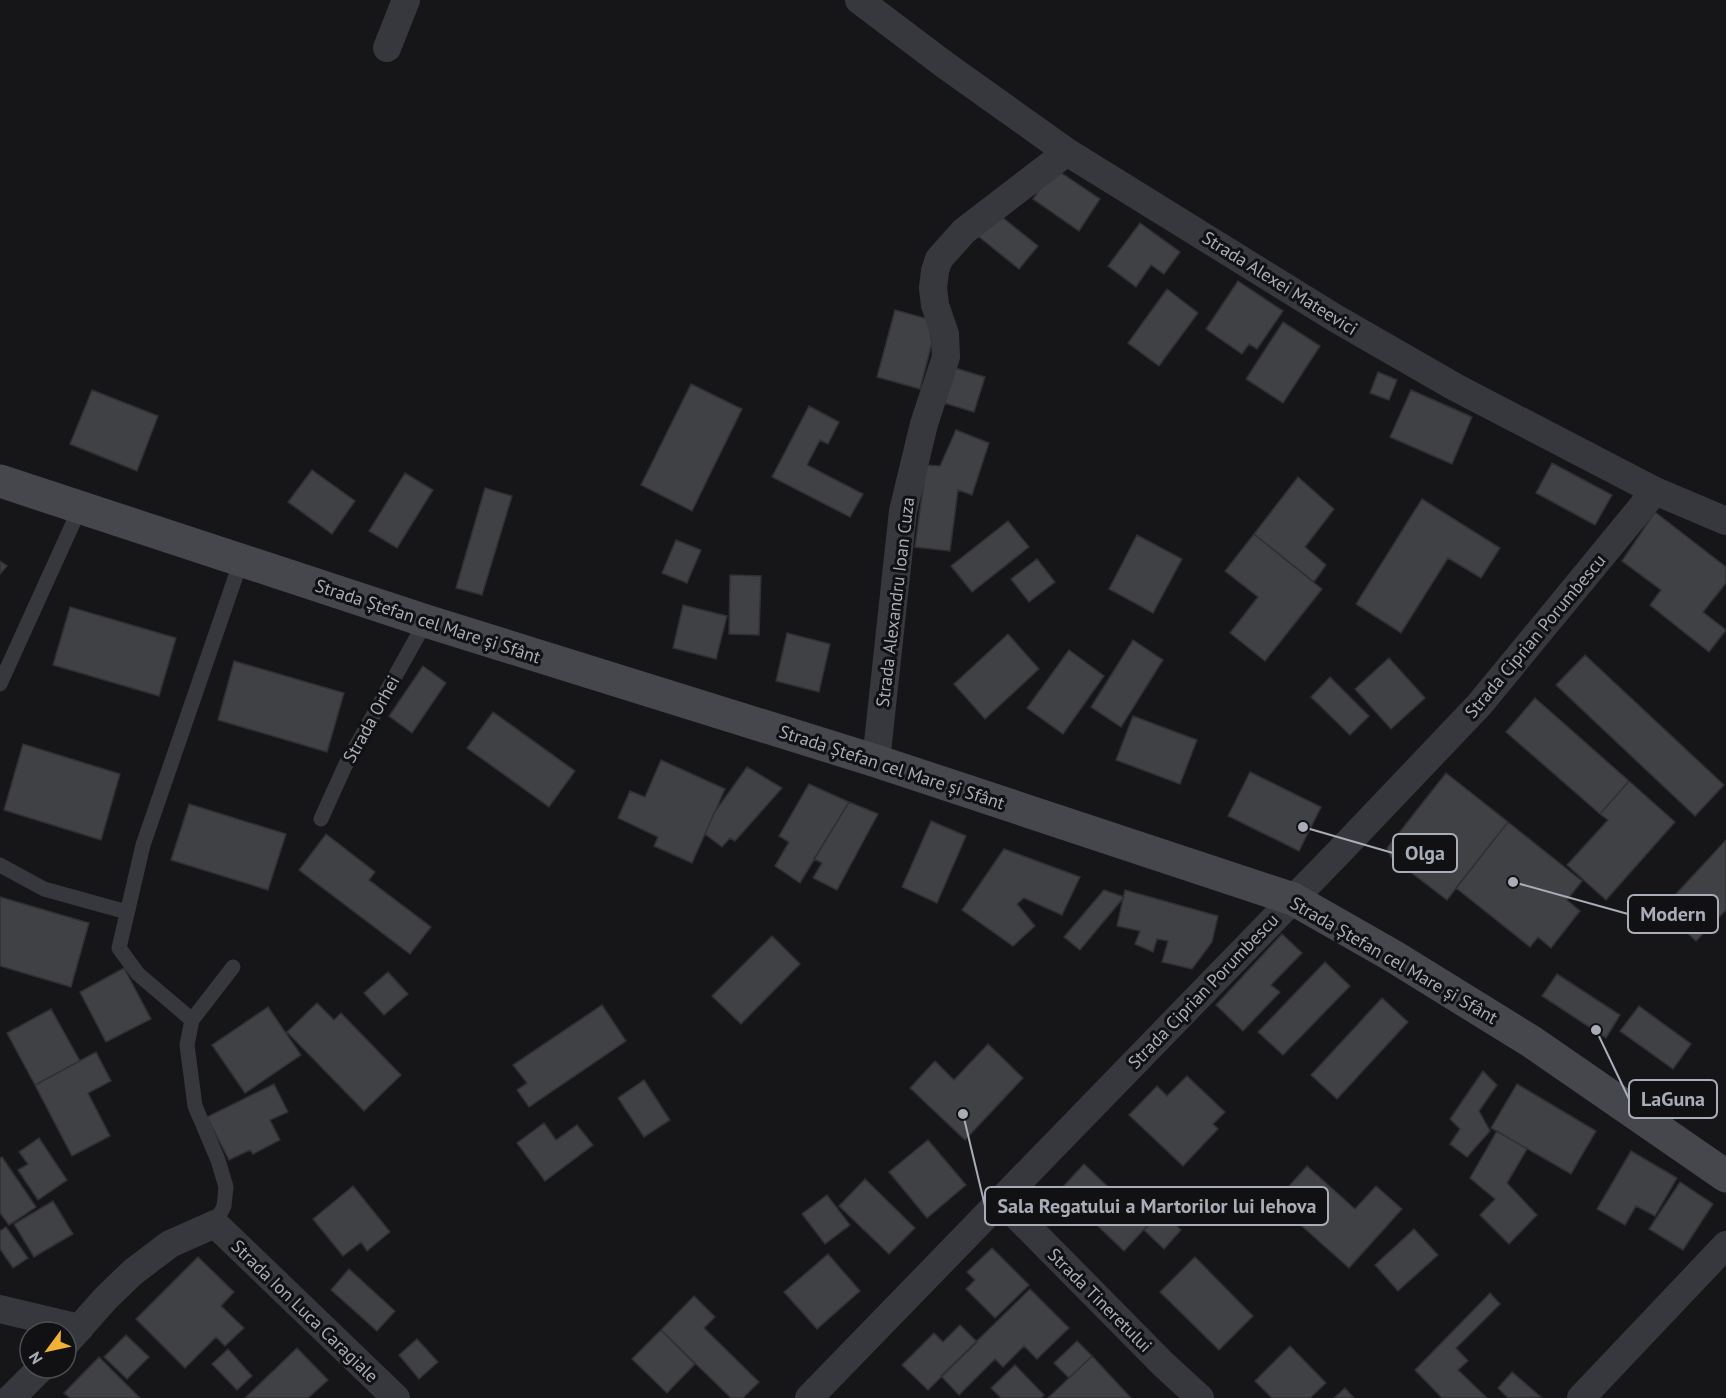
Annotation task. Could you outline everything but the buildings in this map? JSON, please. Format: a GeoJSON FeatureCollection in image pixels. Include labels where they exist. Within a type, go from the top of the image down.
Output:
{"type":"FeatureCollection","features":[{"type":"Feature","properties":{"kind":"main road","name":"Strada Ștefan cel Mare și Sfânt"},"geometry":{"type":"LineString","coordinates":[[0,481],[426,621],[876,761],[1293,899],[1393,956],[1532,1042],[1726,1176]]}},
{"type":"Feature","properties":{"kind":"street"},"geometry":{"type":"LineString","coordinates":[[387,48],[406,0]]}},
{"type":"Feature","properties":{"kind":"street","name":"Strada Alexei Mateevici"},"geometry":{"type":"LineString","coordinates":[[859,0],[1067,152],[1345,323],[1455,387],[1655,491],[1726,521]]}},
{"type":"Feature","properties":{"kind":"street","name":"Strada Alexandru Ioan Cuza"},"geometry":{"type":"LineString","coordinates":[[876,761],[903,511],[924,424],[946,357],[945,334],[935,305],[933,288],[935,271],[939,259],[964,231],[1067,152]]}},
{"type":"Feature","properties":{"kind":"street","name":"Strada Ciprian Porumbescu"},"geometry":{"type":"LineString","coordinates":[[808,1398],[1479,705],[1655,491]]}},
{"type":"Feature","properties":{"kind":"street","name":"Strada Tineretului"},"geometry":{"type":"LineString","coordinates":[[1001,1200],[1163,1364],[1200,1398]]}},
{"type":"Feature","properties":{"kind":"street"},"geometry":{"type":"LineString","coordinates":[[78,1329],[133,1272],[170,1244],[214,1224]]}},
{"type":"Feature","properties":{"kind":"street","name":"Strada Ion Luca Caragiale"},"geometry":{"type":"LineString","coordinates":[[214,1224],[396,1398]]}},
{"type":"Feature","properties":{"kind":"street"},"geometry":{"type":"LineString","coordinates":[[1581,1398],[1726,1245]]}},
{"type":"Feature","properties":{"kind":"street"},"geometry":{"type":"LineString","coordinates":[[0,1309],[31,1320]]}},
{"type":"Feature","properties":{"kind":"street"},"geometry":{"type":"LineString","coordinates":[[11,1398],[29,1380]]}},
{"type":"Feature","properties":{"kind":"lane"},"geometry":{"type":"LineString","coordinates":[[0,684],[80,508]]}},
{"type":"Feature","properties":{"kind":"lane"},"geometry":{"type":"LineString","coordinates":[[192,1020],[138,974],[119,948],[143,845],[241,561]]}},
{"type":"Feature","properties":{"kind":"lane","name":"Strada Orhei"},"geometry":{"type":"LineString","coordinates":[[321,819],[345,766],[426,621]]}},
{"type":"Feature","properties":{"kind":"lane"},"geometry":{"type":"LineString","coordinates":[[0,865],[44,889],[128,912]]}},
{"type":"Feature","properties":{"kind":"lane"},"geometry":{"type":"LineString","coordinates":[[214,1224],[224,1206],[226,1187],[218,1160],[195,1106],[187,1045],[192,1020],[233,967]]}},
{"type":"Feature","properties":{"kind":"place","name":"Olga"},"geometry":{"type":"Point","coordinates":[1303,827]}},
{"type":"Feature","properties":{"kind":"place","name":"Modern"},"geometry":{"type":"Point","coordinates":[1513,882]}},
{"type":"Feature","properties":{"kind":"place","name":"LaGuna"},"geometry":{"type":"Point","coordinates":[1596,1030]}},
{"type":"Feature","properties":{"kind":"place","name":"Sala Regatului a Martorilor lui Iehova"},"geometry":{"type":"Point","coordinates":[963,1114]}}]}
